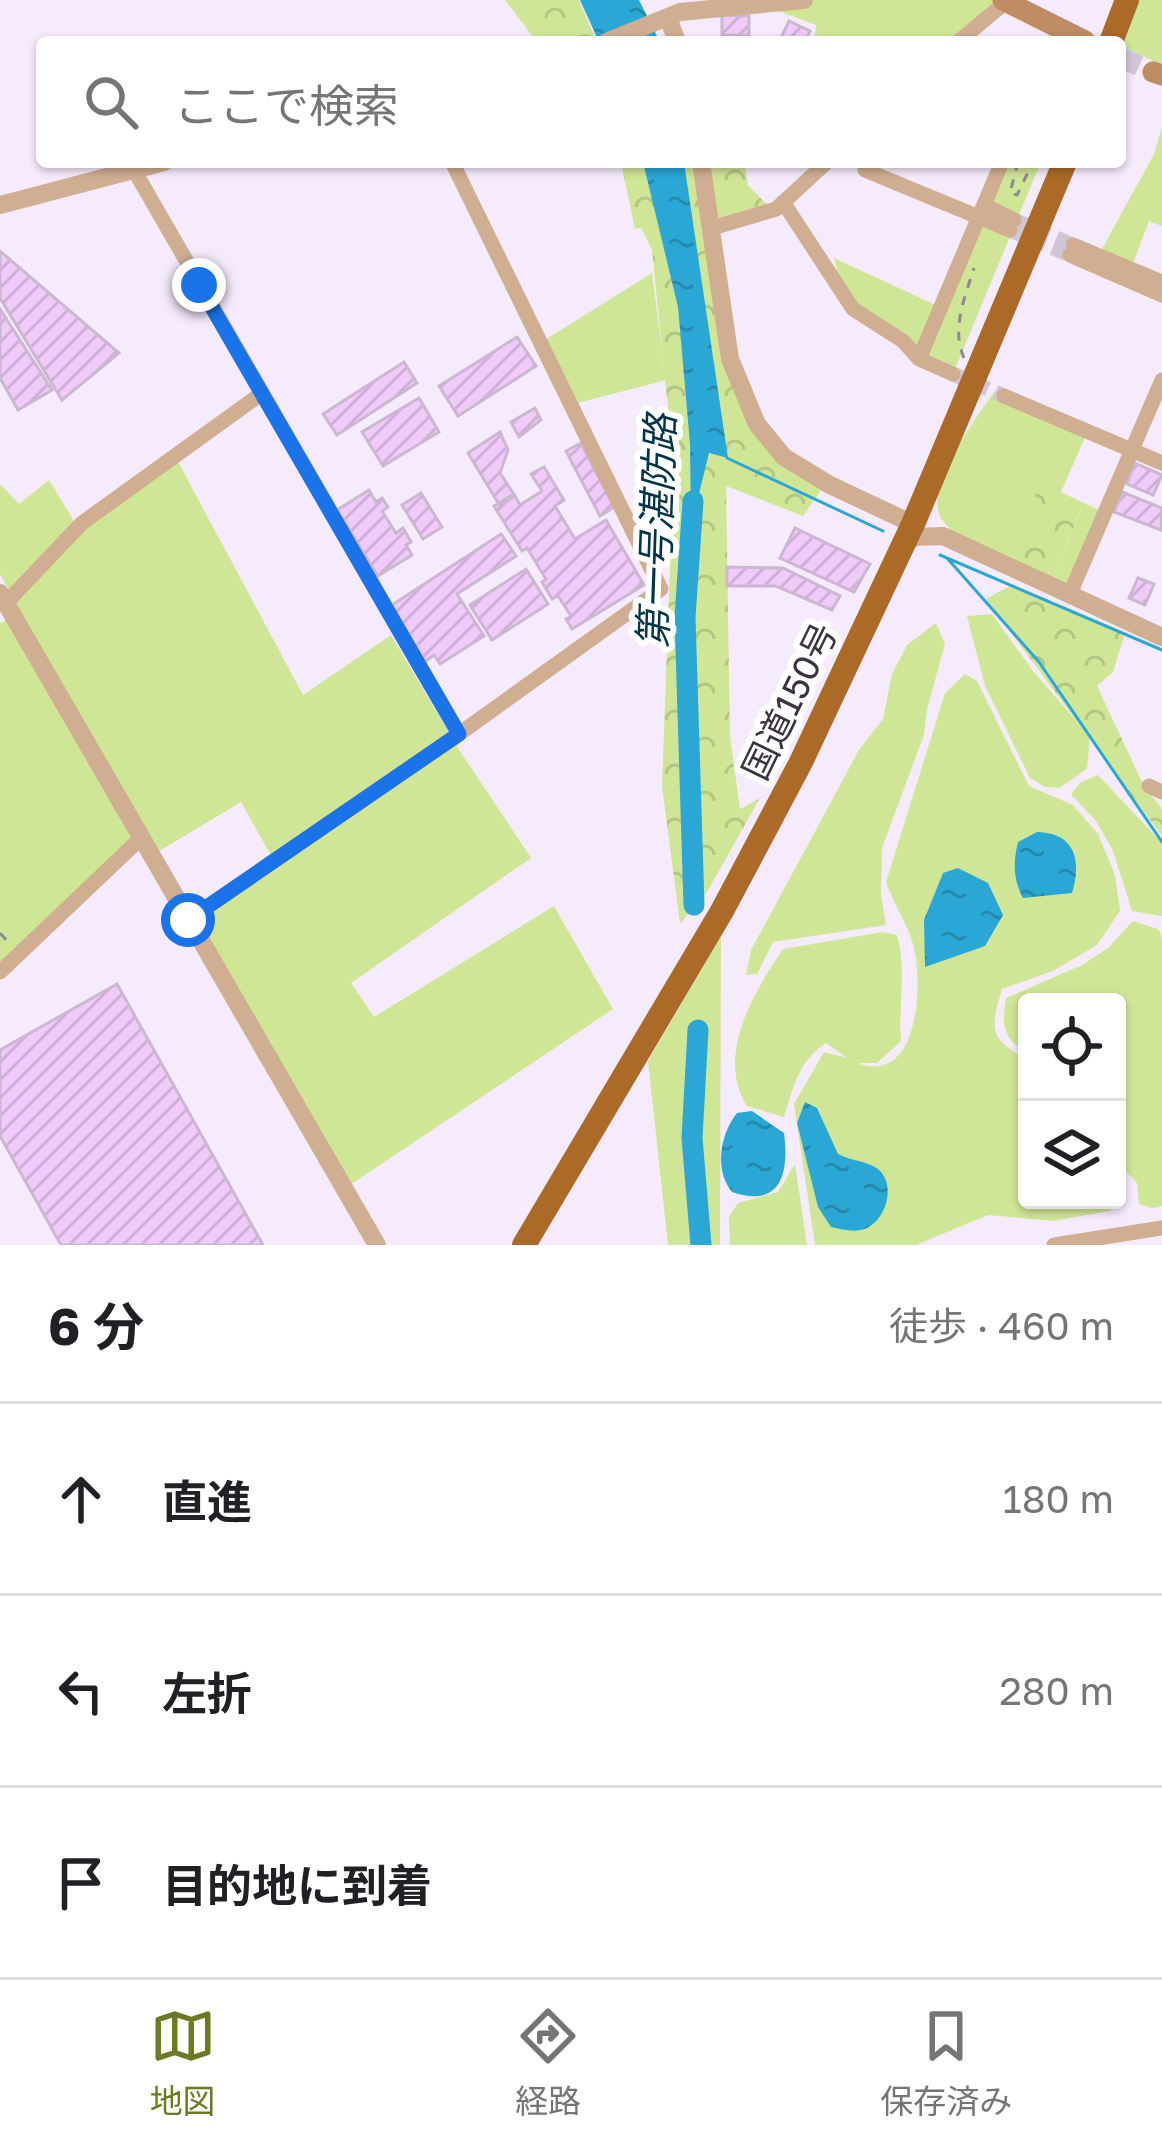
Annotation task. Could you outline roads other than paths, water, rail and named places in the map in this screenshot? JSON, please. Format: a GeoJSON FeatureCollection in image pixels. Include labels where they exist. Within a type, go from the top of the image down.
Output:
{"type":"FeatureCollection","features":[{"type":"Feature","properties":{"kind":"highway"},"geometry":{"type":"LineString","coordinates":[[1113,36],[1127,0]]}},
{"type":"Feature","properties":{"kind":"highway","name":"国道150号"},"geometry":{"type":"LineString","coordinates":[[524,1245],[755,851],[836,691],[909,533],[1062,168]]}},
{"type":"Feature","properties":{"kind":"main road"},"geometry":{"type":"LineString","coordinates":[[1005,1],[1057,36]]}},
{"type":"Feature","properties":{"kind":"street"},"geometry":{"type":"LineString","coordinates":[[621,36],[703,8],[804,0]]}},
{"type":"Feature","properties":{"kind":"street"},"geometry":{"type":"LineString","coordinates":[[965,36],[1005,1]]}},
{"type":"Feature","properties":{"kind":"street"},"geometry":{"type":"LineString","coordinates":[[668,17],[675,36]]}},
{"type":"Feature","properties":{"kind":"street"},"geometry":{"type":"LineString","coordinates":[[0,205],[142,168]]}},
{"type":"Feature","properties":{"kind":"street"},"geometry":{"type":"LineString","coordinates":[[188,920],[661,589],[455,168]]}},
{"type":"Feature","properties":{"kind":"street"},"geometry":{"type":"LineString","coordinates":[[702,168],[730,359],[757,424],[784,457],[916,537],[943,536],[1162,637]]}},
{"type":"Feature","properties":{"kind":"street"},"geometry":{"type":"LineString","coordinates":[[712,228],[776,208],[820,168]]}},
{"type":"Feature","properties":{"kind":"street"},"geometry":{"type":"LineString","coordinates":[[919,358],[1000,168]]}},
{"type":"Feature","properties":{"kind":"street"},"geometry":{"type":"LineString","coordinates":[[134,170],[459,734]]}},
{"type":"Feature","properties":{"kind":"street"},"geometry":{"type":"LineString","coordinates":[[865,170],[1012,225]]}},
{"type":"Feature","properties":{"kind":"street"},"geometry":{"type":"LineString","coordinates":[[783,202],[853,309],[903,341],[919,358],[953,374]]}},
{"type":"Feature","properties":{"kind":"street"},"geometry":{"type":"LineString","coordinates":[[1162,282],[1071,250],[1162,295]]}},
{"type":"Feature","properties":{"kind":"street"},"geometry":{"type":"LineString","coordinates":[[1070,596],[1162,380]]}},
{"type":"Feature","properties":{"kind":"street"},"geometry":{"type":"LineString","coordinates":[[261,394],[82,523],[3,598],[377,1245]]}},
{"type":"Feature","properties":{"kind":"street"},"geometry":{"type":"LineString","coordinates":[[1004,396],[1162,463]]}},
{"type":"Feature","properties":{"kind":"street"},"geometry":{"type":"LineString","coordinates":[[926,492],[943,536]]}},
{"type":"Feature","properties":{"kind":"street"},"geometry":{"type":"LineString","coordinates":[[0,972],[141,838]]}},
{"type":"Feature","properties":{"kind":"street"},"geometry":{"type":"LineString","coordinates":[[1054,1245],[1162,1228]]}},
{"type":"Feature","properties":{"kind":"water"},"geometry":{"type":"Polygon","coordinates":[[[580,0],[639,0],[657,36],[596,36],[580,0]]]}},
{"type":"Feature","properties":{"kind":"water"},"geometry":{"type":"Polygon","coordinates":[[[644,168],[685,168],[728,458],[709,453],[691,526],[690,444],[678,307],[644,168]]]}},
{"type":"Feature","properties":{"kind":"water"},"geometry":{"type":"Polygon","coordinates":[[[1037,832],[1060,837],[1073,850],[1072,893],[1023,898],[1016,877],[1016,850],[1018,842],[1037,832]]]}},
{"type":"Feature","properties":{"kind":"water"},"geometry":{"type":"Polygon","coordinates":[[[958,868],[988,883],[1003,915],[985,946],[925,967],[924,920],[943,873],[958,868]]]}},
{"type":"Feature","properties":{"kind":"water"},"geometry":{"type":"Polygon","coordinates":[[[805,1102],[817,1108],[838,1154],[871,1165],[882,1174],[886,1202],[870,1226],[853,1231],[831,1227],[818,1207],[797,1123],[805,1102]]]}},
{"type":"Feature","properties":{"kind":"water"},"geometry":{"type":"Polygon","coordinates":[[[752,1111],[784,1133],[785,1161],[779,1184],[772,1191],[749,1196],[732,1192],[721,1163],[731,1122],[737,1113],[752,1111]]]}},
{"type":"Feature","properties":{"kind":"waterway"},"geometry":{"type":"LineString","coordinates":[[727,458],[883,531]]}},
{"type":"Feature","properties":{"kind":"waterway","name":"第一号湛防路"},"geometry":{"type":"LineString","coordinates":[[693,501],[685,617],[694,905]]}},
{"type":"Feature","properties":{"kind":"waterway"},"geometry":{"type":"LineString","coordinates":[[940,555],[1162,650]]}},
{"type":"Feature","properties":{"kind":"waterway"},"geometry":{"type":"LineString","coordinates":[[947,558],[1039,662],[1162,842]]}},
{"type":"Feature","properties":{"kind":"waterway","name":"第一号湛防路"},"geometry":{"type":"LineString","coordinates":[[698,1030],[692,1138],[701,1245]]}},
{"type":"Feature","properties":{"kind":"tunnel"},"geometry":{"type":"LineString","coordinates":[[1126,60],[1153,72]]}},
{"type":"Feature","properties":{"kind":"tunnel"},"geometry":{"type":"LineString","coordinates":[[1014,220],[1073,245]]}},
{"type":"Feature","properties":{"kind":"tunnel"},"geometry":{"type":"LineString","coordinates":[[1010,230],[1070,255]]}},
{"type":"Feature","properties":{"kind":"tunnel"},"geometry":{"type":"LineString","coordinates":[[953,374],[1004,396]]}}]}
